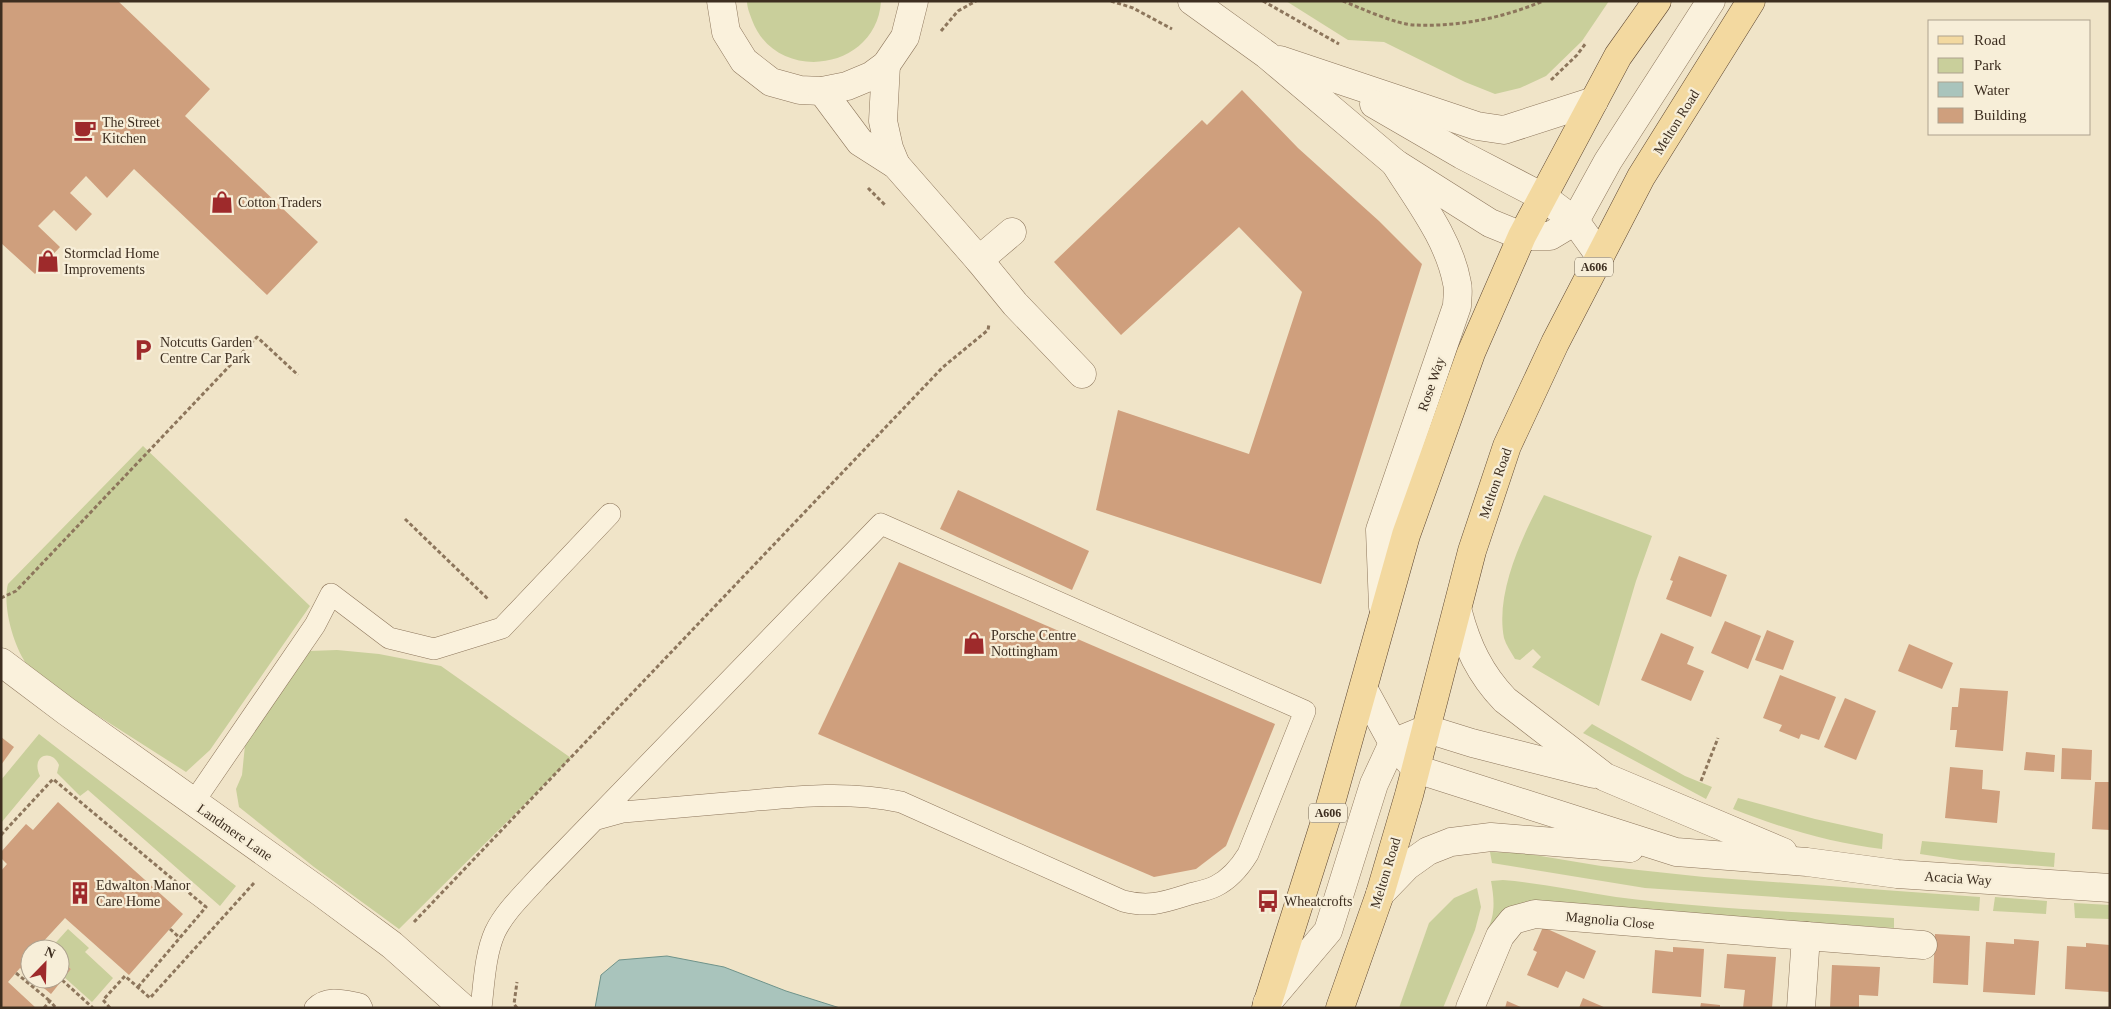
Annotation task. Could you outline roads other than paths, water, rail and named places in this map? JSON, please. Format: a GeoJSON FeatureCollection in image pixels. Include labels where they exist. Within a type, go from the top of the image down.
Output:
{"type":"FeatureCollection","features":[{"type":"Feature","properties":{"kind":"main road","name":"A606"},"geometry":{"type":"LineString","coordinates":[[1267,1005],[1328,812],[1364,690],[1406,535],[1471,353],[1522,236],[1618,56],[1657,1]]}},
{"type":"Feature","properties":{"kind":"main road","name":"Melton Road"},"geometry":{"type":"LineString","coordinates":[[1340,1008],[1380,894],[1416,769],[1458,612],[1472,551],[1507,446],[1555,343],[1641,177],[1752,1]]}},
{"type":"Feature","properties":{"kind":"street"},"geometry":{"type":"LineString","coordinates":[[721,1],[726,32],[744,61],[771,82],[800,90],[822,91],[847,86],[863,80],[886,65],[905,37],[915,2]]}},
{"type":"Feature","properties":{"kind":"street","name":"Rose Way"},"geometry":{"type":"LineString","coordinates":[[1192,1],[1267,55],[1395,163],[1490,224],[1522,236],[1550,236],[1575,221]]}},
{"type":"Feature","properties":{"kind":"street"},"geometry":{"type":"LineString","coordinates":[[1575,221],[1608,161],[1711,1]]}},
{"type":"Feature","properties":{"kind":"street","name":"Rose Way"},"geometry":{"type":"LineString","coordinates":[[1267,55],[1477,126],[1504,130],[1594,101]]}},
{"type":"Feature","properties":{"kind":"street"},"geometry":{"type":"LineString","coordinates":[[886,65],[883,121],[889,148],[896,165]]}},
{"type":"Feature","properties":{"kind":"street","name":"Rose Way"},"geometry":{"type":"LineString","coordinates":[[1323,74],[1462,155],[1543,197],[1575,221],[1600,256]]}},
{"type":"Feature","properties":{"kind":"street"},"geometry":{"type":"LineString","coordinates":[[822,91],[860,142],[896,165],[1015,304],[1082,374]]}},
{"type":"Feature","properties":{"kind":"street","name":"Rose Way"},"geometry":{"type":"LineString","coordinates":[[1384,616],[1380,530],[1457,306],[1458,285],[1452,263],[1440,235],[1395,163]]}},
{"type":"Feature","properties":{"kind":"street"},"geometry":{"type":"LineString","coordinates":[[979,260],[1012,232]]}},
{"type":"Feature","properties":{"kind":"street"},"geometry":{"type":"LineString","coordinates":[[1458,612],[1468,645],[1478,666],[1492,686],[1505,700],[1605,777]]}},
{"type":"Feature","properties":{"kind":"street","name":"Landmere Lane"},"geometry":{"type":"LineString","coordinates":[[1,662],[392,945],[463,1008]]}},
{"type":"Feature","properties":{"kind":"street"},"geometry":{"type":"LineString","coordinates":[[1364,690],[1393,743],[1416,769],[1676,852]]}},
{"type":"Feature","properties":{"kind":"street"},"geometry":{"type":"LineString","coordinates":[[1267,1005],[1328,931],[1374,784],[1393,743],[1426,729],[1472,743],[1605,777],[1806,862]]}},
{"type":"Feature","properties":{"kind":"street"},"geometry":{"type":"LineString","coordinates":[[1380,894],[1407,866],[1428,851],[1451,842],[1473,838],[1491,837],[1806,862]]}},
{"type":"Feature","properties":{"kind":"street","name":"Acacia Way"},"geometry":{"type":"LineString","coordinates":[[1806,862],[1896,874],[2110,888]]}},
{"type":"Feature","properties":{"kind":"street","name":"Magnolia Close"},"geometry":{"type":"LineString","coordinates":[[1470,1008],[1500,936],[1513,920],[1535,914],[1923,945]]}},
{"type":"Feature","properties":{"kind":"street"},"geometry":{"type":"LineString","coordinates":[[1801,1008],[1806,936]]}},
{"type":"Feature","properties":{"kind":"lane"},"geometry":{"type":"LineString","coordinates":[[194,802],[315,625],[331,594],[389,638],[434,649],[502,628],[610,514]]}},
{"type":"Feature","properties":{"kind":"lane"},"geometry":{"type":"LineString","coordinates":[[481,1008],[494,933],[507,912],[594,820],[881,524],[1305,711],[1248,854],[1242,864],[1228,878],[1216,886],[1156,905],[1139,905],[1123,901],[901,802],[880,797],[816,795],[623,812],[594,820]]}},
{"type":"Feature","properties":{"kind":"lane"},"geometry":{"type":"LineString","coordinates":[[315,1008],[321,1002],[335,1000],[360,1004],[362,1008]]}},
{"type":"Feature","properties":{"kind":"water"},"geometry":{"type":"Polygon","coordinates":[[[667,956],[724,967],[786,991],[840,1008],[595,1008],[601,975],[619,960],[667,956]]]}},
{"type":"Feature","properties":{"kind":"place","name":"The Street Kitchen"},"geometry":{"type":"Point","coordinates":[85,130]}},
{"type":"Feature","properties":{"kind":"place","name":"Cotton Traders"},"geometry":{"type":"Point","coordinates":[222,202]}},
{"type":"Feature","properties":{"kind":"place","name":"Stormclad Home Improvements"},"geometry":{"type":"Point","coordinates":[48,261]}},
{"type":"Feature","properties":{"kind":"place","name":"Notcutts Garden Centre Car Park"},"geometry":{"type":"Point","coordinates":[143,350]}},
{"type":"Feature","properties":{"kind":"place","name":"Porsche Centre Nottingham"},"geometry":{"type":"Point","coordinates":[974,643]}},
{"type":"Feature","properties":{"kind":"place","name":"Edwalton Manor Care Home"},"geometry":{"type":"Point","coordinates":[80,893]}},
{"type":"Feature","properties":{"kind":"place","name":"Wheatcrofts"},"geometry":{"type":"Point","coordinates":[1268,901]}}]}
